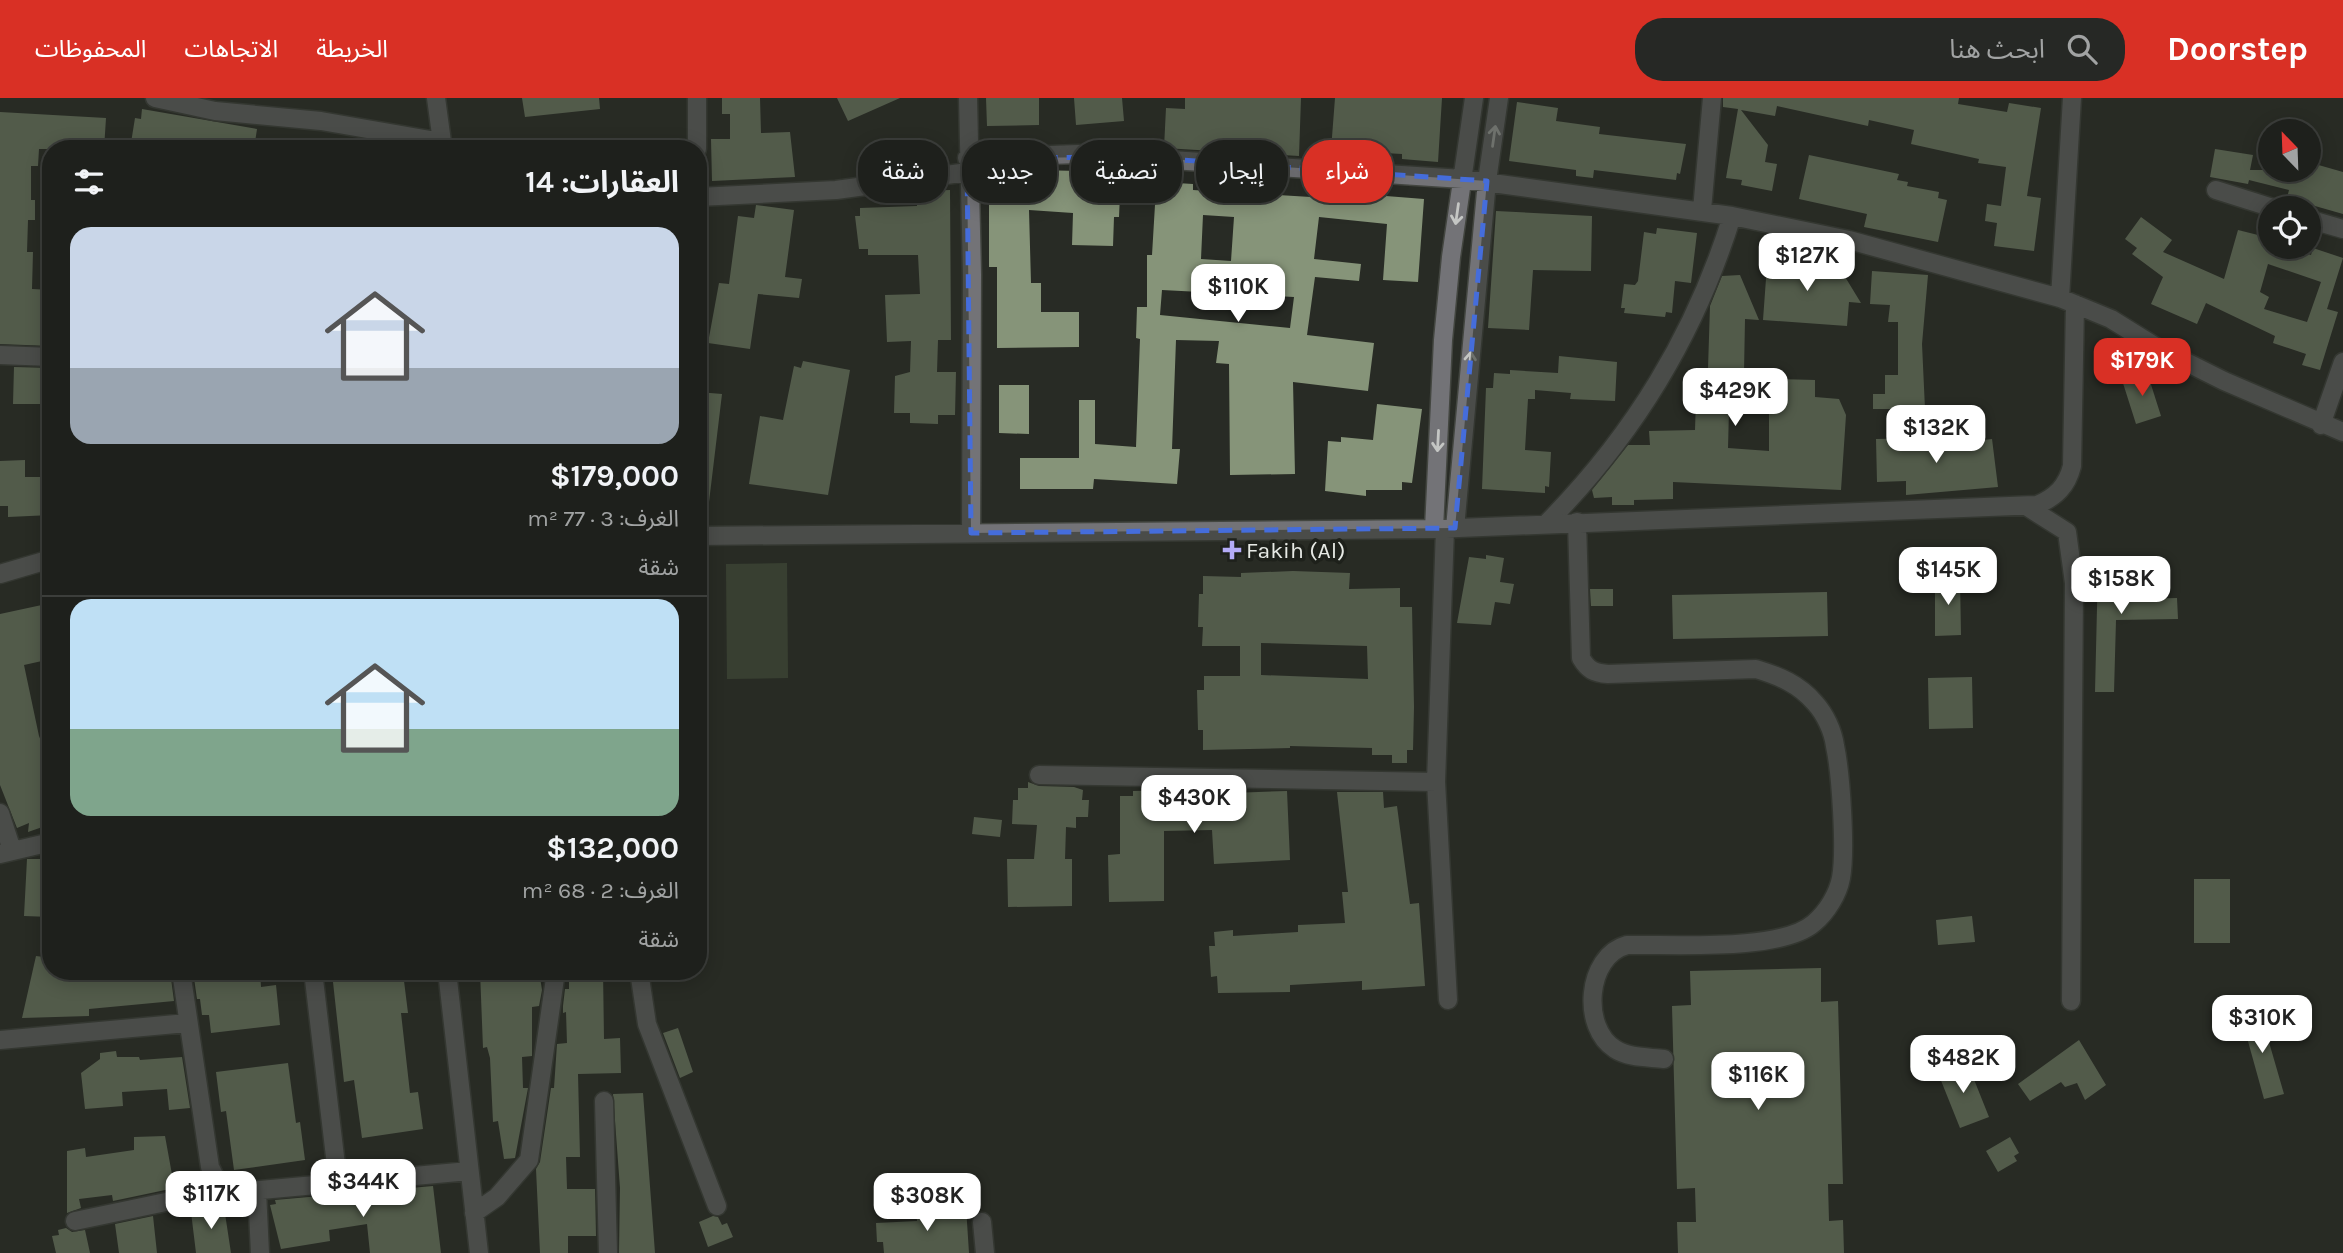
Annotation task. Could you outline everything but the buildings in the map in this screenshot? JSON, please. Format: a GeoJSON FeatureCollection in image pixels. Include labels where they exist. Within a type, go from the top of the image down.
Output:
{"type":"FeatureCollection","features":[{"type":"Feature","properties":{"kind":"street"},"geometry":{"type":"LineString","coordinates":[[156,98],[215,111],[321,121],[413,140]]}},
{"type":"Feature","properties":{"kind":"street"},"geometry":{"type":"LineString","coordinates":[[436,98],[441,140]]}},
{"type":"Feature","properties":{"kind":"street"},"geometry":{"type":"LineString","coordinates":[[697,98],[697,140]]}},
{"type":"Feature","properties":{"kind":"street"},"geometry":{"type":"LineString","coordinates":[[967,140],[968,98]]}},
{"type":"Feature","properties":{"kind":"street"},"geometry":{"type":"LineString","coordinates":[[1448,1000],[1436,782],[1444,528],[1443,340],[1474,98]]}},
{"type":"Feature","properties":{"kind":"street"},"geometry":{"type":"LineString","coordinates":[[1444,528],[1499,98]]}},
{"type":"Feature","properties":{"kind":"street"},"geometry":{"type":"LineString","coordinates":[[1702,210],[1712,98]]}},
{"type":"Feature","properties":{"kind":"street"},"geometry":{"type":"LineString","coordinates":[[707,536],[1444,528],[2037,505],[2056,494],[2073,466],[2067,301],[2070,98]]}},
{"type":"Feature","properties":{"kind":"street"},"geometry":{"type":"LineString","coordinates":[[1057,156],[1078,154],[1488,181],[1702,210],[1849,240],[2067,301],[2111,319],[2155,347],[2224,381],[2321,425],[2343,432]]}},
{"type":"Feature","properties":{"kind":"street"},"geometry":{"type":"LineString","coordinates":[[707,197],[836,190],[962,166]]}},
{"type":"Feature","properties":{"kind":"street"},"geometry":{"type":"LineString","coordinates":[[2216,190],[2258,203]]}},
{"type":"Feature","properties":{"kind":"street"},"geometry":{"type":"LineString","coordinates":[[969,203],[972,275],[971,533]]}},
{"type":"Feature","properties":{"kind":"street"},"geometry":{"type":"LineString","coordinates":[[1546,524],[1610,454],[1671,365],[1706,292],[1732,216]]}},
{"type":"Feature","properties":{"kind":"street"},"geometry":{"type":"LineString","coordinates":[[2321,223],[2343,229]]}},
{"type":"Feature","properties":{"kind":"street"},"geometry":{"type":"LineString","coordinates":[[0,355],[42,357]]}},
{"type":"Feature","properties":{"kind":"street"},"geometry":{"type":"LineString","coordinates":[[2321,425],[2343,362]]}},
{"type":"Feature","properties":{"kind":"street"},"geometry":{"type":"LineString","coordinates":[[2026,506],[2067,533],[2074,583],[2071,1001]]}},
{"type":"Feature","properties":{"kind":"street"},"geometry":{"type":"LineString","coordinates":[[1577,522],[1581,658],[1587,668],[1597,674],[1756,669],[1779,676],[1799,687],[1815,703],[1828,723],[1835,745],[1844,855],[1841,880],[1830,904],[1814,923],[1792,937],[1769,941],[1627,945],[1617,948],[1601,961],[1593,995],[1604,1038],[1625,1054],[1664,1059]]}},
{"type":"Feature","properties":{"kind":"street"},"geometry":{"type":"LineString","coordinates":[[0,574],[42,562]]}},
{"type":"Feature","properties":{"kind":"street"},"geometry":{"type":"LineString","coordinates":[[1039,775],[1436,782]]}},
{"type":"Feature","properties":{"kind":"street"},"geometry":{"type":"LineString","coordinates":[[0,813],[6,852],[42,844]]}},
{"type":"Feature","properties":{"kind":"street"},"geometry":{"type":"LineString","coordinates":[[182,980],[210,1167],[218,1183],[228,1189]]}},
{"type":"Feature","properties":{"kind":"street"},"geometry":{"type":"LineString","coordinates":[[314,980],[338,1182]]}},
{"type":"Feature","properties":{"kind":"street"},"geometry":{"type":"LineString","coordinates":[[448,980],[479,1253]]}},
{"type":"Feature","properties":{"kind":"street"},"geometry":{"type":"LineString","coordinates":[[474,1213],[496,1198],[529,1160],[555,980]]}},
{"type":"Feature","properties":{"kind":"street"},"geometry":{"type":"LineString","coordinates":[[640,980],[647,1024],[717,1206]]}},
{"type":"Feature","properties":{"kind":"street"},"geometry":{"type":"LineString","coordinates":[[0,1040],[187,1023]]}},
{"type":"Feature","properties":{"kind":"street"},"geometry":{"type":"LineString","coordinates":[[604,1101],[608,1253]]}},
{"type":"Feature","properties":{"kind":"street"},"geometry":{"type":"LineString","coordinates":[[75,1221],[228,1189],[257,1191],[469,1171]]}},
{"type":"Feature","properties":{"kind":"street"},"geometry":{"type":"LineString","coordinates":[[257,1191],[260,1253]]}},
{"type":"Feature","properties":{"kind":"street"},"geometry":{"type":"LineString","coordinates":[[982,1222],[985,1253]]}},
{"type":"Feature","properties":{"kind":"highlighted area"},"geometry":{"type":"Polygon","coordinates":[[[1139,157],[1487,181],[1455,528],[971,533],[967,158],[1139,157]]]}},
{"type":"Feature","properties":{"kind":"green space"},"geometry":{"type":"Polygon","coordinates":[[[787,563],[788,678],[727,679],[726,564],[787,563]]]}},
{"type":"Feature","properties":{"kind":"place","name":"Fakih (Al)"},"geometry":{"type":"Point","coordinates":[1232,550]}}]}
